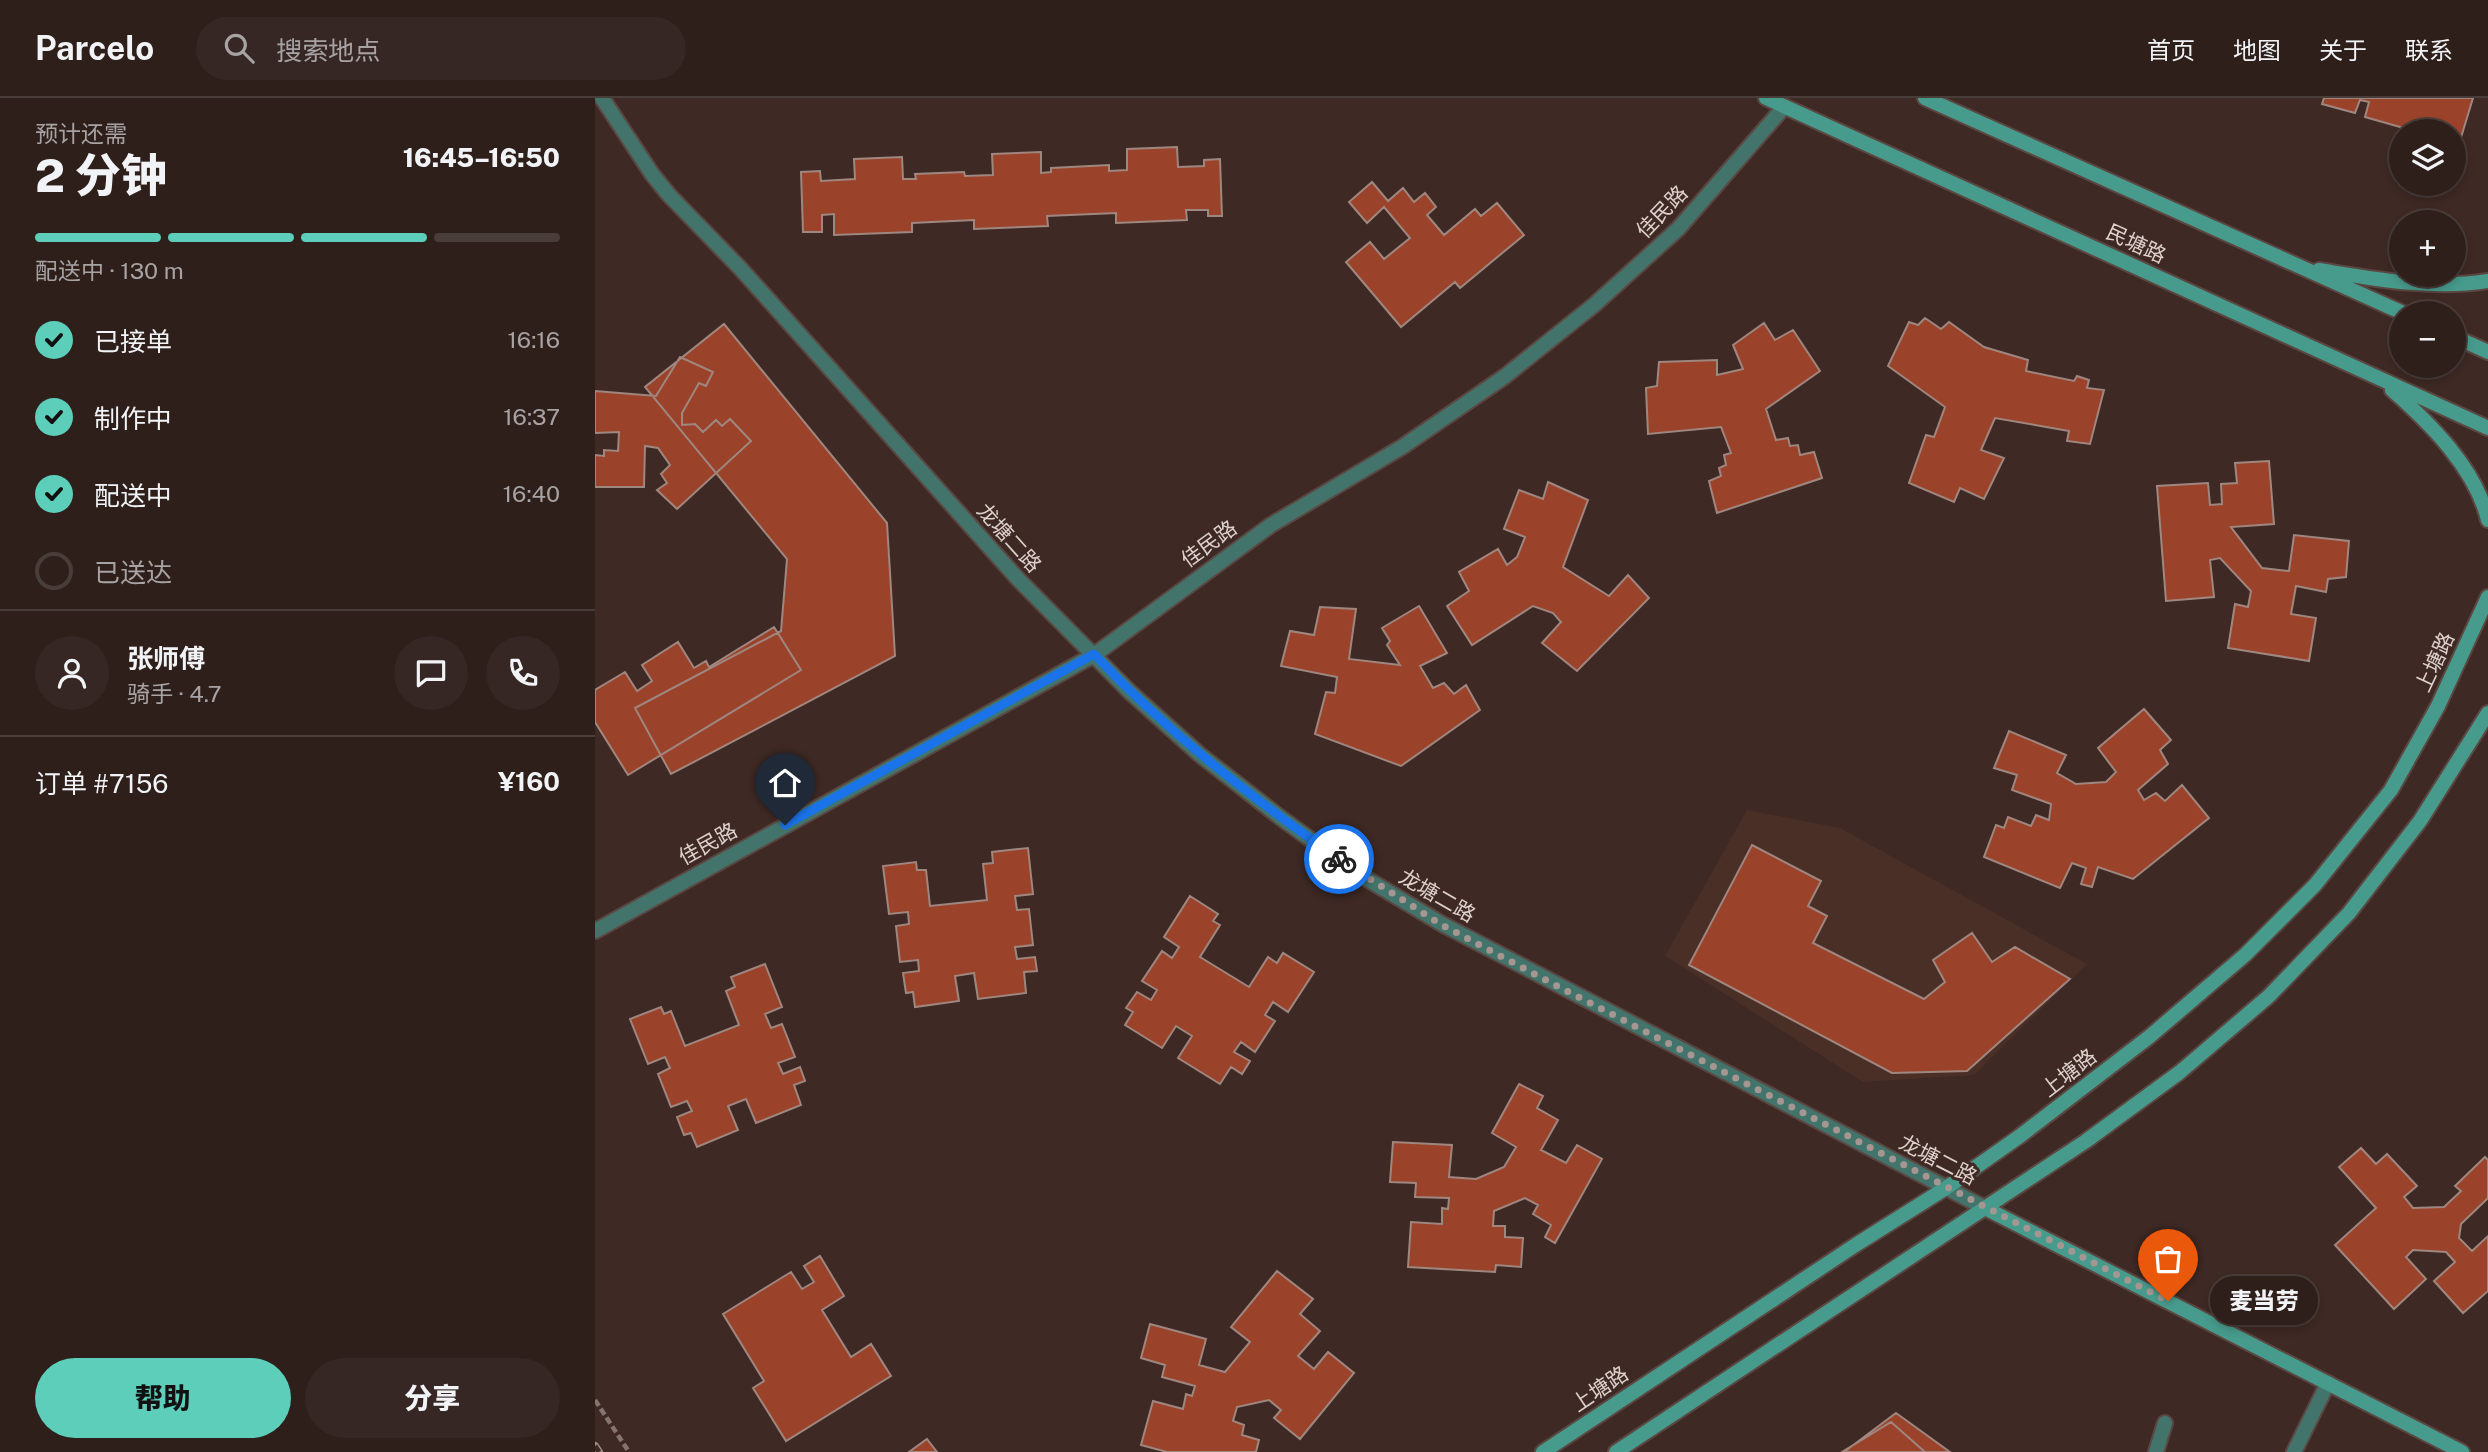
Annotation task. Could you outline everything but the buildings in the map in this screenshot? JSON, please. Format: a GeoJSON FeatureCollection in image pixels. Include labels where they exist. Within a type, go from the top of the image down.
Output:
{"type":"FeatureCollection","features":[{"type":"Feature","properties":{"kind":"main road","name":"民塘路"},"geometry":{"type":"LineString","coordinates":[[1766,98],[2488,428]]}},
{"type":"Feature","properties":{"kind":"main road"},"geometry":{"type":"LineString","coordinates":[[1925,98],[2389,307]]}},
{"type":"Feature","properties":{"kind":"main road"},"geometry":{"type":"LineString","coordinates":[[2300,267],[2424,284],[2460,285],[2488,281]]}},
{"type":"Feature","properties":{"kind":"main road"},"geometry":{"type":"LineString","coordinates":[[2466,342],[2488,352]]}},
{"type":"Feature","properties":{"kind":"main road"},"geometry":{"type":"LineString","coordinates":[[2381,379],[2443,439],[2477,491],[2488,520]]}},
{"type":"Feature","properties":{"kind":"main road"},"geometry":{"type":"LineString","coordinates":[[2480,616],[2488,581]]}},
{"type":"Feature","properties":{"kind":"main road","name":"上塘路"},"geometry":{"type":"LineString","coordinates":[[1543,1452],[1946,1188],[2044,1119],[2149,1037],[2245,955],[2315,885],[2391,790],[2438,706],[2488,597]]}},
{"type":"Feature","properties":{"kind":"main road"},"geometry":{"type":"LineString","coordinates":[[1616,1452],[2086,1141],[2159,1087],[2269,996],[2349,913],[2405,841],[2488,713]]}},
{"type":"Feature","properties":{"kind":"main road","name":"龙塘二路"},"geometry":{"type":"LineString","coordinates":[[1985,1208],[2462,1452]]}},
{"type":"Feature","properties":{"kind":"street","name":"龙塘二路"},"geometry":{"type":"LineString","coordinates":[[602,98],[669,195],[740,268],[1018,579],[1130,692],[1199,754],[1357,873],[1442,925],[1985,1208]]}},
{"type":"Feature","properties":{"kind":"street","name":"佳民路"},"geometry":{"type":"LineString","coordinates":[[595,931],[1094,654],[1271,524],[1402,447],[1514,369],[1594,305],[1678,229],[1784,107]]}},
{"type":"Feature","properties":{"kind":"street"},"geometry":{"type":"LineString","coordinates":[[2294,1452],[2328,1383]]}},
{"type":"Feature","properties":{"kind":"street"},"geometry":{"type":"LineString","coordinates":[[2156,1452],[2165,1423]]}},
{"type":"Feature","properties":{"kind":"path"},"geometry":{"type":"LineString","coordinates":[[595,1400],[629,1452]]}},
{"type":"Feature","properties":{"kind":"shaded area"},"geometry":{"type":"Polygon","coordinates":[[[1747,810],[1840,828],[2087,964],[1974,1075],[1863,1082],[1665,956],[1747,810]]]}},
{"type":"Feature","properties":{"kind":"railway"},"geometry":{"type":"LineString","coordinates":[[595,1446],[599,1452]]}},
{"type":"Feature","properties":{"kind":"way so far"},"geometry":{"type":"LineString","coordinates":[[1339,859],[1442,925],[2168,1301]]}},
{"type":"Feature","properties":{"kind":"place","name":"麦当劳"},"geometry":{"type":"Point","coordinates":[2168,1301]}},
{"type":"Feature","properties":{"kind":"route"},"geometry":{"type":"LineString","coordinates":[[785,825],[1094,654],[1130,692],[1199,754],[1339,859]]}}]}
